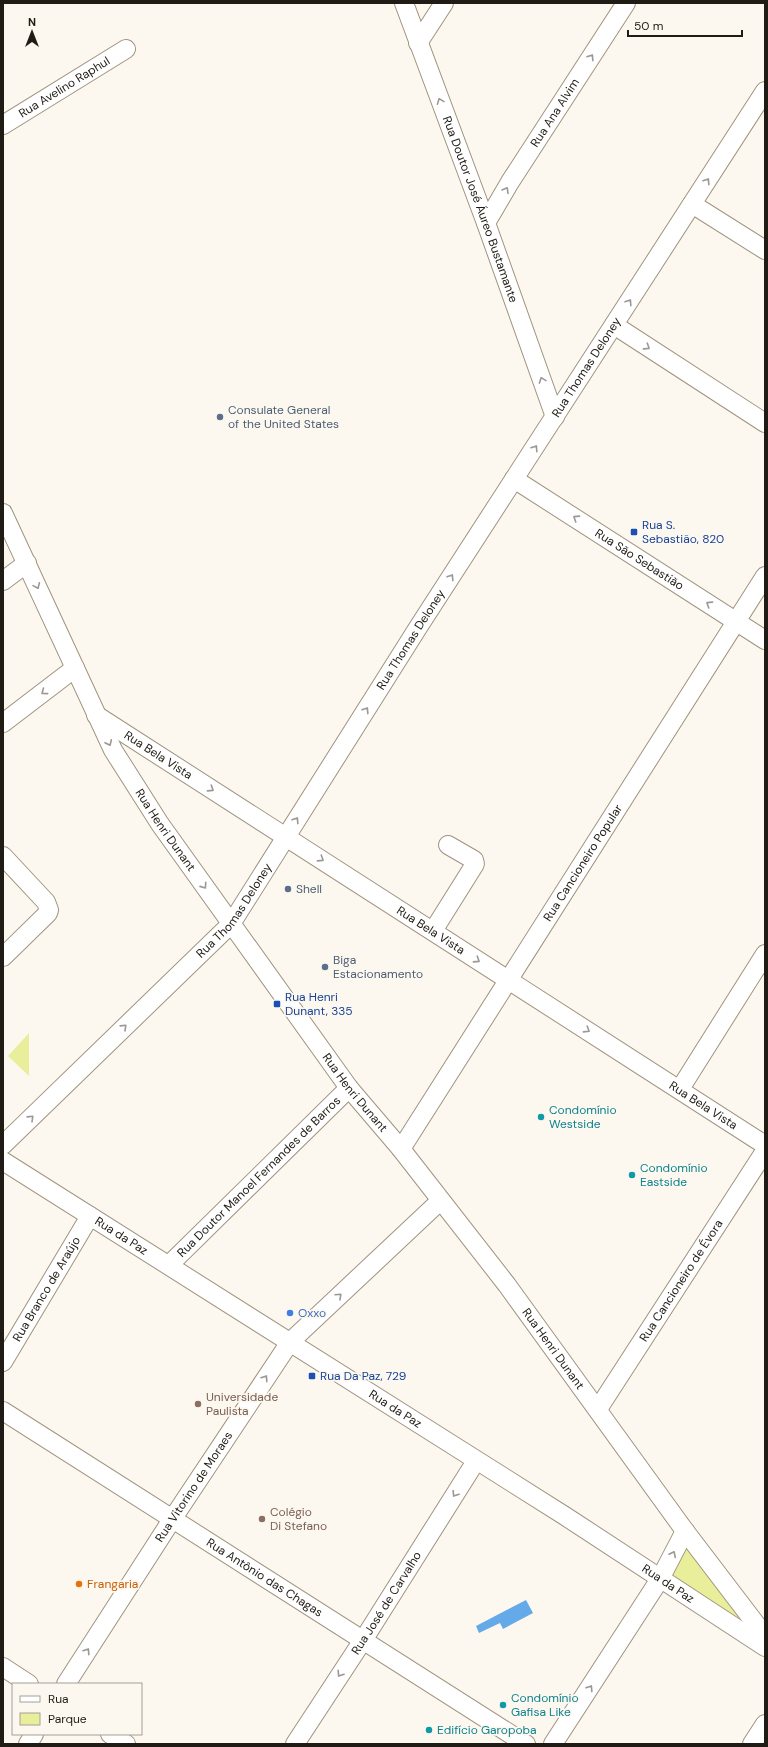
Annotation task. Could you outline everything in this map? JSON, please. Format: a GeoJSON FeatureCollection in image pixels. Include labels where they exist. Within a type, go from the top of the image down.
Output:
{"type":"FeatureCollection","features":[{"type":"Feature","properties":{"kind":"street","name":"Rua Doutor José Áureo Bustamante"},"geometry":{"type":"LineString","coordinates":[[404,3],[486,223],[555,417]]}},
{"type":"Feature","properties":{"kind":"street"},"geometry":{"type":"LineString","coordinates":[[418,43],[444,3]]}},
{"type":"Feature","properties":{"kind":"street","name":"Rua Ana Alvim"},"geometry":{"type":"LineString","coordinates":[[486,223],[510,182],[626,3]]}},
{"type":"Feature","properties":{"kind":"street","name":"Rua Avelino Raphul"},"geometry":{"type":"LineString","coordinates":[[3,126],[126,48]]}},
{"type":"Feature","properties":{"kind":"street","name":"Rua Thomas Deloney"},"geometry":{"type":"LineString","coordinates":[[3,1145],[231,924],[285,836],[765,91]]}},
{"type":"Feature","properties":{"kind":"street"},"geometry":{"type":"LineString","coordinates":[[692,204],[765,250]]}},
{"type":"Feature","properties":{"kind":"street"},"geometry":{"type":"LineString","coordinates":[[614,326],[765,423]]}},
{"type":"Feature","properties":{"kind":"street","name":"Rua São Sebastião"},"geometry":{"type":"LineString","coordinates":[[514,479],[765,640]]}},
{"type":"Feature","properties":{"kind":"street","name":"Rua Henri Dunant"},"geometry":{"type":"LineString","coordinates":[[3,513],[113,750],[156,818],[349,1088],[401,1149],[440,1201],[507,1285],[685,1531],[765,1636]]}},
{"type":"Feature","properties":{"kind":"street"},"geometry":{"type":"LineString","coordinates":[[3,581],[27,562]]}},
{"type":"Feature","properties":{"kind":"street","name":"Rua Cancioneiro Popular"},"geometry":{"type":"LineString","coordinates":[[401,1149],[765,576]]}},
{"type":"Feature","properties":{"kind":"street"},"geometry":{"type":"LineString","coordinates":[[3,723],[75,668]]}},
{"type":"Feature","properties":{"kind":"street","name":"Rua Bela Vista"},"geometry":{"type":"LineString","coordinates":[[96,715],[765,1145]]}},
{"type":"Feature","properties":{"kind":"street"},"geometry":{"type":"LineString","coordinates":[[433,931],[475,864],[474,860],[448,845]]}},
{"type":"Feature","properties":{"kind":"street"},"geometry":{"type":"LineString","coordinates":[[3,856],[49,906],[48,913],[3,957]]}},
{"type":"Feature","properties":{"kind":"street"},"geometry":{"type":"LineString","coordinates":[[680,1089],[765,954]]}},
{"type":"Feature","properties":{"kind":"street","name":"Rua Doutor Manoel Fernandes de Barros"},"geometry":{"type":"LineString","coordinates":[[169,1265],[349,1088]]}},
{"type":"Feature","properties":{"kind":"street","name":"Rua Cancioneiro de Évora"},"geometry":{"type":"LineString","coordinates":[[598,1409],[765,1151]]}},
{"type":"Feature","properties":{"kind":"street","name":"Rua da Paz"},"geometry":{"type":"LineString","coordinates":[[3,1161],[565,1516],[765,1647]]}},
{"type":"Feature","properties":{"kind":"street","name":"Rua Vitorino de Moraes"},"geometry":{"type":"LineString","coordinates":[[67,1683],[173,1518],[290,1342],[440,1201]]}},
{"type":"Feature","properties":{"kind":"street","name":"Rua Branco de Araújo"},"geometry":{"type":"LineString","coordinates":[[3,1362],[90,1216]]}},
{"type":"Feature","properties":{"kind":"street","name":"Rua Antônio das Chagas"},"geometry":{"type":"LineString","coordinates":[[3,1412],[173,1518],[526,1744]]}},
{"type":"Feature","properties":{"kind":"street","name":"Rua José de Carvalho"},"geometry":{"type":"LineString","coordinates":[[295,1744],[476,1461]]}},
{"type":"Feature","properties":{"kind":"street"},"geometry":{"type":"LineString","coordinates":[[553,1744],[660,1579],[685,1531]]}},
{"type":"Feature","properties":{"kind":"street"},"geometry":{"type":"LineString","coordinates":[[3,1667],[28,1683]]}},
{"type":"Feature","properties":{"kind":"street"},"geometry":{"type":"LineString","coordinates":[[752,1744],[765,1724]]}},
{"type":"Feature","properties":{"kind":"street"},"geometry":{"type":"LineString","coordinates":[[28,1744],[33,1735]]}},
{"type":"Feature","properties":{"kind":"street"},"geometry":{"type":"LineString","coordinates":[[112,1735],[126,1744]]}},
{"type":"Feature","properties":{"kind":"green space"},"geometry":{"type":"Polygon","coordinates":[[[29,1033],[29,1076],[8,1056],[29,1033]]]}},
{"type":"Feature","properties":{"kind":"green space"},"geometry":{"type":"Polygon","coordinates":[[[686,1537],[757,1637],[665,1579],[686,1537]]]}},
{"type":"Feature","properties":{"kind":"water"},"geometry":{"type":"Polygon","coordinates":[[[526,1600],[533,1613],[503,1629],[500,1623],[479,1633],[476,1626],[526,1600]]]}},
{"type":"Feature","properties":{"kind":"place","name":"Consulate General of the United States"},"geometry":{"type":"Point","coordinates":[220,417]}},
{"type":"Feature","properties":{"kind":"place","name":"Rua S. Sebastião, 820"},"geometry":{"type":"Point","coordinates":[634,532]}},
{"type":"Feature","properties":{"kind":"place","name":"Shell"},"geometry":{"type":"Point","coordinates":[288,889]}},
{"type":"Feature","properties":{"kind":"place","name":"Biga Estacionamento"},"geometry":{"type":"Point","coordinates":[325,967]}},
{"type":"Feature","properties":{"kind":"place","name":"Rua Henri Dunant, 335"},"geometry":{"type":"Point","coordinates":[277,1004]}},
{"type":"Feature","properties":{"kind":"place","name":"Condomínio Westside"},"geometry":{"type":"Point","coordinates":[541,1117]}},
{"type":"Feature","properties":{"kind":"place","name":"Condomínio Eastside"},"geometry":{"type":"Point","coordinates":[632,1175]}},
{"type":"Feature","properties":{"kind":"place","name":"Oxxo"},"geometry":{"type":"Point","coordinates":[290,1313]}},
{"type":"Feature","properties":{"kind":"place","name":"Rua Da Paz, 729"},"geometry":{"type":"Point","coordinates":[312,1376]}},
{"type":"Feature","properties":{"kind":"place","name":"Universidade Paulista"},"geometry":{"type":"Point","coordinates":[198,1404]}},
{"type":"Feature","properties":{"kind":"place","name":"Colégio Di Stefano"},"geometry":{"type":"Point","coordinates":[262,1519]}},
{"type":"Feature","properties":{"kind":"place","name":"Frangaria"},"geometry":{"type":"Point","coordinates":[79,1584]}},
{"type":"Feature","properties":{"kind":"place","name":"Condomínio Gafisa Like"},"geometry":{"type":"Point","coordinates":[503,1705]}},
{"type":"Feature","properties":{"kind":"place","name":"Edifício Garopoba"},"geometry":{"type":"Point","coordinates":[429,1730]}}]}
